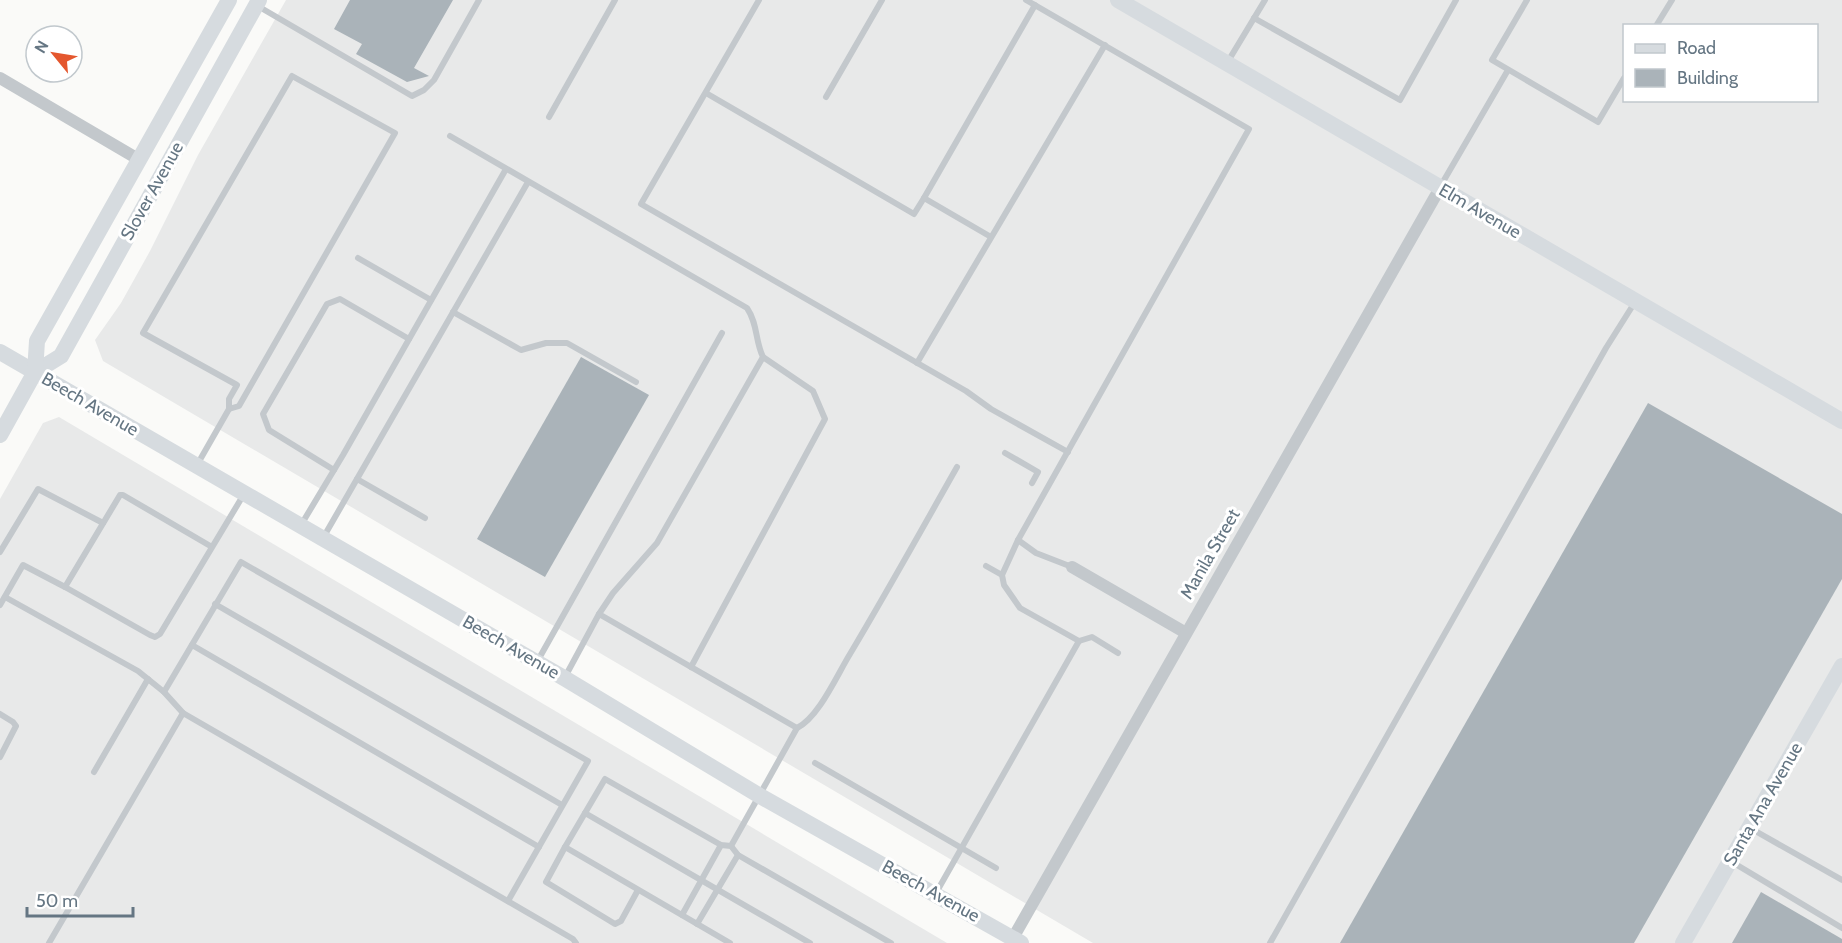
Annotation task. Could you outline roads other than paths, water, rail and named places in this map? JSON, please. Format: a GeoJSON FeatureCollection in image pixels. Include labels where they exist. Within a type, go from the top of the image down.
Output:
{"type":"FeatureCollection","features":[{"type":"Feature","properties":{"kind":"main road","name":"Slover Avenue"},"geometry":{"type":"LineString","coordinates":[[0,435],[35,372],[37,341],[229,0]]}},
{"type":"Feature","properties":{"kind":"main road","name":"Elm Avenue"},"geometry":{"type":"LineString","coordinates":[[1118,0],[1137,5],[1227,64],[1842,421]]}},
{"type":"Feature","properties":{"kind":"main road","name":"Slover Avenue"},"geometry":{"type":"LineString","coordinates":[[35,372],[61,356],[258,2]]}},
{"type":"Feature","properties":{"kind":"main road","name":"Beech Avenue"},"geometry":{"type":"LineString","coordinates":[[0,352],[537,662],[760,796],[1017,940]]}},
{"type":"Feature","properties":{"kind":"main road","name":"Santa Ana Avenue"},"geometry":{"type":"LineString","coordinates":[[1683,943],[1840,674]]}},
{"type":"Feature","properties":{"kind":"street"},"geometry":{"type":"LineString","coordinates":[[0,78],[138,159]]}},
{"type":"Feature","properties":{"kind":"street","name":"Manila Street"},"geometry":{"type":"LineString","coordinates":[[1017,940],[1186,633],[1440,188]]}},
{"type":"Feature","properties":{"kind":"street"},"geometry":{"type":"LineString","coordinates":[[1072,567],[1186,633]]}},
{"type":"Feature","properties":{"kind":"lane"},"geometry":{"type":"LineString","coordinates":[[258,2],[412,96],[424,90],[434,80],[479,0]]}},
{"type":"Feature","properties":{"kind":"lane"},"geometry":{"type":"LineString","coordinates":[[549,117],[615,0]]}},
{"type":"Feature","properties":{"kind":"lane"},"geometry":{"type":"LineString","coordinates":[[759,0],[642,204],[1068,452]]}},
{"type":"Feature","properties":{"kind":"lane"},"geometry":{"type":"LineString","coordinates":[[826,97],[882,0]]}},
{"type":"Feature","properties":{"kind":"lane"},"geometry":{"type":"LineString","coordinates":[[1026,0],[1249,129],[1018,540],[1002,575],[1004,585],[1020,608],[1079,641]]}},
{"type":"Feature","properties":{"kind":"lane"},"geometry":{"type":"LineString","coordinates":[[1227,64],[1265,0]]}},
{"type":"Feature","properties":{"kind":"lane"},"geometry":{"type":"LineString","coordinates":[[1254,18],[1400,100],[1456,0]]}},
{"type":"Feature","properties":{"kind":"lane"},"geometry":{"type":"LineString","coordinates":[[1527,0],[1492,60],[1598,122],[1623,80]]}},
{"type":"Feature","properties":{"kind":"lane"},"geometry":{"type":"LineString","coordinates":[[1657,24],[1672,0]]}},
{"type":"Feature","properties":{"kind":"lane"},"geometry":{"type":"LineString","coordinates":[[706,93],[914,214],[1035,5]]}},
{"type":"Feature","properties":{"kind":"lane"},"geometry":{"type":"LineString","coordinates":[[917,363],[1105,45]]}},
{"type":"Feature","properties":{"kind":"lane"},"geometry":{"type":"LineString","coordinates":[[1440,188],[1508,70]]}},
{"type":"Feature","properties":{"kind":"lane"},"geometry":{"type":"LineString","coordinates":[[196,465],[229,409],[229,399],[237,385],[143,333],[292,76],[395,133],[239,406],[229,409]]}},
{"type":"Feature","properties":{"kind":"lane"},"geometry":{"type":"LineString","coordinates":[[450,136],[747,308],[756,326],[758,347],[763,357],[813,391],[825,419],[691,667]]}},
{"type":"Feature","properties":{"kind":"lane"},"geometry":{"type":"LineString","coordinates":[[300,525],[334,470],[506,169]]}},
{"type":"Feature","properties":{"kind":"lane"},"geometry":{"type":"LineString","coordinates":[[322,538],[528,182]]}},
{"type":"Feature","properties":{"kind":"lane"},"geometry":{"type":"LineString","coordinates":[[924,198],[991,237]]}},
{"type":"Feature","properties":{"kind":"lane"},"geometry":{"type":"LineString","coordinates":[[358,258],[431,300]]}},
{"type":"Feature","properties":{"kind":"lane"},"geometry":{"type":"LineString","coordinates":[[334,470],[269,430],[263,414],[327,304],[340,299],[409,339]]}},
{"type":"Feature","properties":{"kind":"lane"},"geometry":{"type":"LineString","coordinates":[[1270,943],[1606,348],[1635,302]]}},
{"type":"Feature","properties":{"kind":"lane"},"geometry":{"type":"LineString","coordinates":[[453,312],[521,350],[546,343],[567,343],[636,382]]}},
{"type":"Feature","properties":{"kind":"lane"},"geometry":{"type":"LineString","coordinates":[[537,662],[722,333]]}},
{"type":"Feature","properties":{"kind":"lane"},"geometry":{"type":"LineString","coordinates":[[564,678],[598,614],[613,593],[657,543],[763,357]]}},
{"type":"Feature","properties":{"kind":"lane"},"geometry":{"type":"LineString","coordinates":[[1005,453],[1038,472],[1032,483]]}},
{"type":"Feature","properties":{"kind":"lane"},"geometry":{"type":"LineString","coordinates":[[731,846],[797,728],[807,723],[823,699],[887,592],[957,467]]}},
{"type":"Feature","properties":{"kind":"lane"},"geometry":{"type":"LineString","coordinates":[[357,479],[425,518]]}},
{"type":"Feature","properties":{"kind":"lane"},"geometry":{"type":"LineString","coordinates":[[0,552],[38,489],[103,523]]}},
{"type":"Feature","properties":{"kind":"lane"},"geometry":{"type":"LineString","coordinates":[[0,605],[23,565],[155,637],[160,634],[245,493]]}},
{"type":"Feature","properties":{"kind":"lane"},"geometry":{"type":"LineString","coordinates":[[65,587],[118,497],[123,495],[212,547]]}},
{"type":"Feature","properties":{"kind":"lane"},"geometry":{"type":"LineString","coordinates":[[1018,540],[1036,553],[1072,567]]}},
{"type":"Feature","properties":{"kind":"lane"},"geometry":{"type":"LineString","coordinates":[[164,692],[241,562],[588,761],[508,901]]}},
{"type":"Feature","properties":{"kind":"lane"},"geometry":{"type":"LineString","coordinates":[[986,566],[1002,575]]}},
{"type":"Feature","properties":{"kind":"lane"},"geometry":{"type":"LineString","coordinates":[[4,597],[138,671],[164,692],[183,713],[573,939],[576,943]]}},
{"type":"Feature","properties":{"kind":"lane"},"geometry":{"type":"LineString","coordinates":[[215,604],[562,806]]}},
{"type":"Feature","properties":{"kind":"lane"},"geometry":{"type":"LineString","coordinates":[[598,614],[797,728]]}},
{"type":"Feature","properties":{"kind":"lane"},"geometry":{"type":"LineString","coordinates":[[935,893],[1079,641],[1092,637],[1118,653]]}},
{"type":"Feature","properties":{"kind":"lane"},"geometry":{"type":"LineString","coordinates":[[192,645],[539,847]]}},
{"type":"Feature","properties":{"kind":"lane"},"geometry":{"type":"LineString","coordinates":[[94,772],[147,679]]}},
{"type":"Feature","properties":{"kind":"lane"},"geometry":{"type":"LineString","coordinates":[[49,943],[183,713]]}},
{"type":"Feature","properties":{"kind":"lane"},"geometry":{"type":"LineString","coordinates":[[0,714],[16,726],[0,757]]}},
{"type":"Feature","properties":{"kind":"lane"},"geometry":{"type":"LineString","coordinates":[[815,763],[996,868]]}},
{"type":"Feature","properties":{"kind":"lane"},"geometry":{"type":"LineString","coordinates":[[639,890],[618,924],[546,882],[605,779],[722,845],[731,846],[738,855],[891,943]]}},
{"type":"Feature","properties":{"kind":"lane"},"geometry":{"type":"LineString","coordinates":[[585,813],[810,943]]}},
{"type":"Feature","properties":{"kind":"lane"},"geometry":{"type":"LineString","coordinates":[[1749,828],[1842,880]]}},
{"type":"Feature","properties":{"kind":"lane"},"geometry":{"type":"LineString","coordinates":[[682,915],[722,845]]}},
{"type":"Feature","properties":{"kind":"lane"},"geometry":{"type":"LineString","coordinates":[[565,847],[730,943]]}},
{"type":"Feature","properties":{"kind":"lane"},"geometry":{"type":"LineString","coordinates":[[697,924],[738,855]]}},
{"type":"Feature","properties":{"kind":"lane"},"geometry":{"type":"LineString","coordinates":[[1730,861],[1842,928]]}}]}
